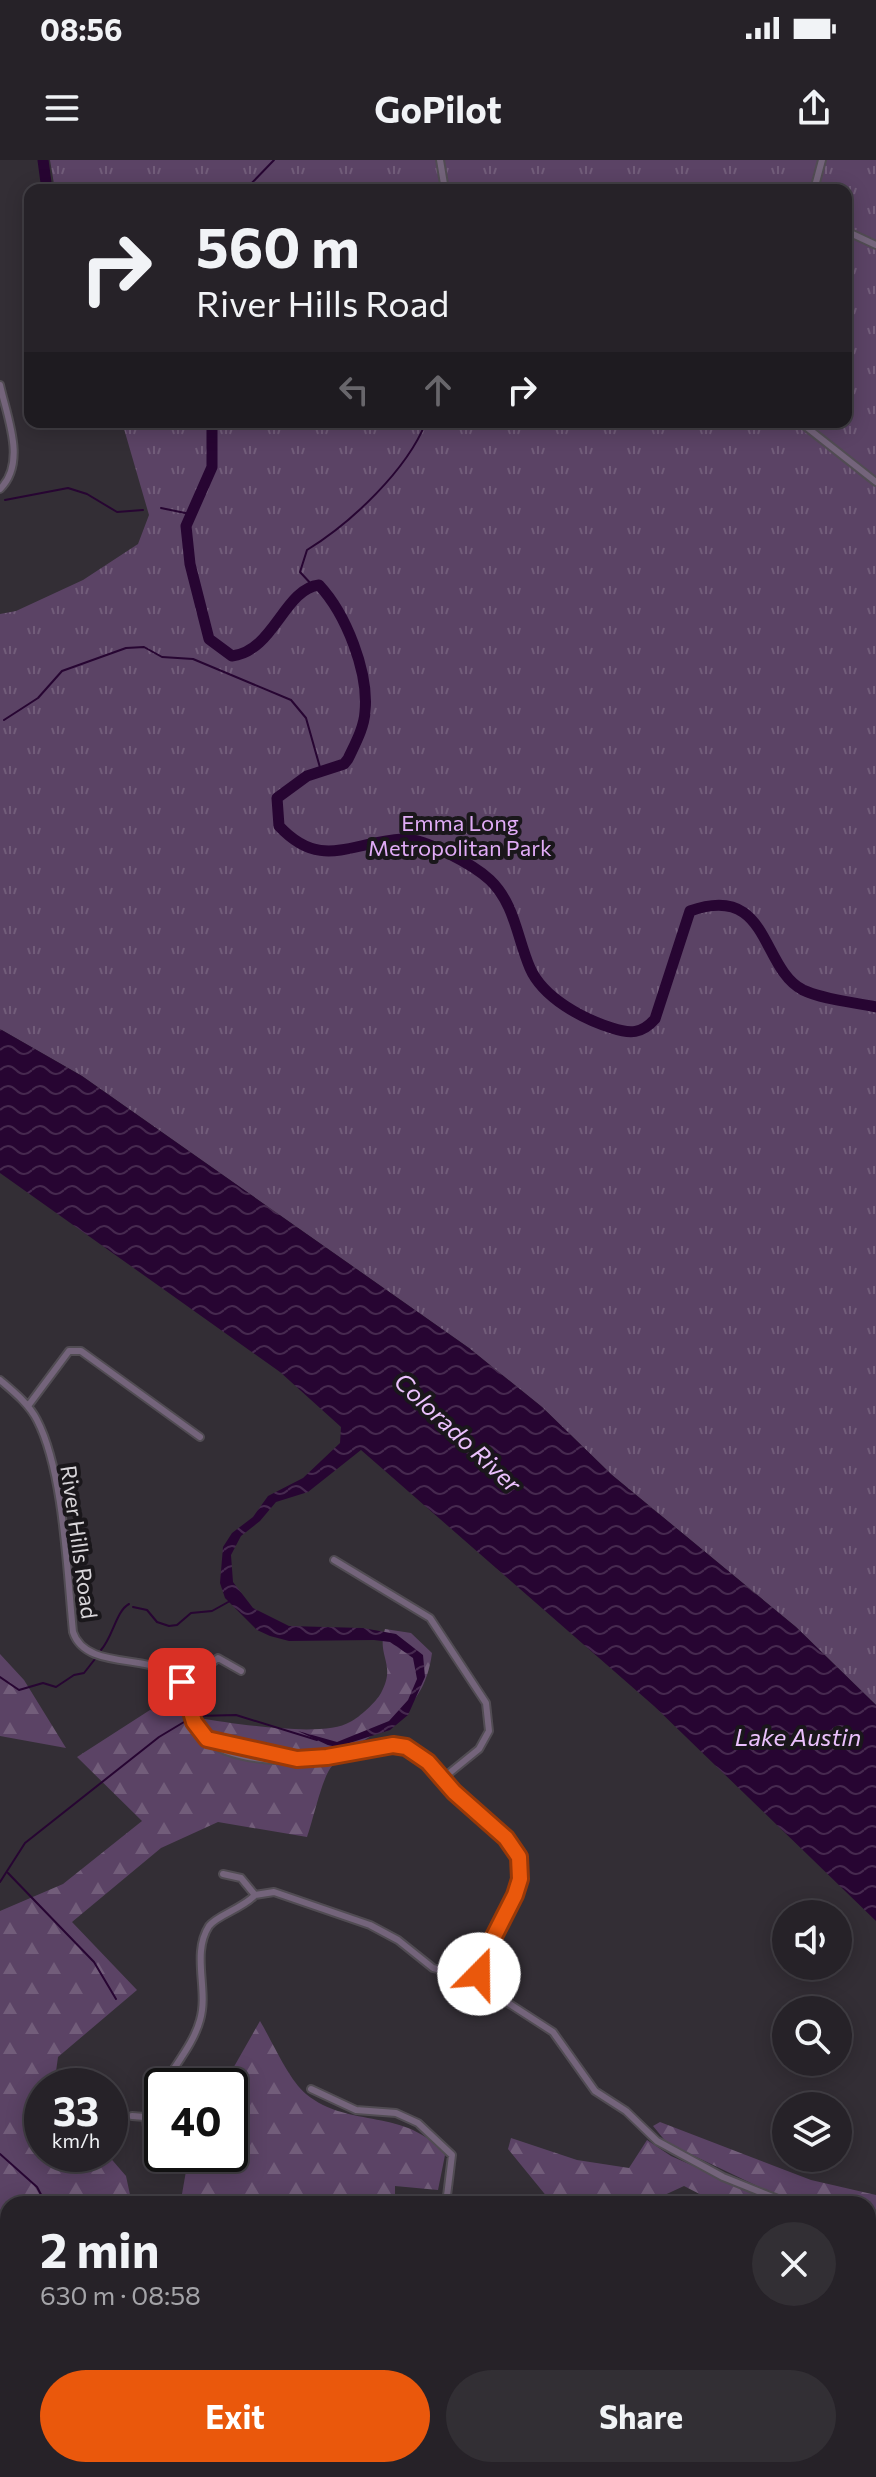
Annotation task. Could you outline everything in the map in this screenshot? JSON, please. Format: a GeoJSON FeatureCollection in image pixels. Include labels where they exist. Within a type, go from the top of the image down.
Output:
{"type":"FeatureCollection","features":[{"type":"Feature","properties":{"kind":"street"},"geometry":{"type":"LineString","coordinates":[[440,160],[444,184]]}},
{"type":"Feature","properties":{"kind":"street"},"geometry":{"type":"LineString","coordinates":[[814,184],[822,160]]}},
{"type":"Feature","properties":{"kind":"street"},"geometry":{"type":"LineString","coordinates":[[852,234],[876,245]]}},
{"type":"Feature","properties":{"kind":"street"},"geometry":{"type":"LineString","coordinates":[[0,385],[15,457],[13,471],[0,489]]}},
{"type":"Feature","properties":{"kind":"street"},"geometry":{"type":"LineString","coordinates":[[808,428],[876,482]]}},
{"type":"Feature","properties":{"kind":"street"},"geometry":{"type":"LineString","coordinates":[[28,1406],[69,1351],[81,1351],[200,1437]]}},
{"type":"Feature","properties":{"kind":"street","name":"River Hills Road"},"geometry":{"type":"LineString","coordinates":[[0,1380],[28,1406],[40,1426],[55,1483],[75,1638],[91,1654],[151,1664],[174,1675],[184,1685]]}},
{"type":"Feature","properties":{"kind":"street"},"geometry":{"type":"LineString","coordinates":[[334,1560],[430,1618],[486,1703],[489,1731],[479,1749],[442,1779]]}},
{"type":"Feature","properties":{"kind":"street"},"geometry":{"type":"LineString","coordinates":[[241,1671],[218,1658],[184,1685],[194,1722],[207,1739],[297,1759],[393,1745],[418,1753],[506,1838],[519,1857],[520,1879],[515,1895],[482,1960],[481,1980],[489,1992],[553,2032],[595,2091],[626,2111],[657,2141],[723,2177],[770,2196]]}},
{"type":"Feature","properties":{"kind":"street"},"geometry":{"type":"LineString","coordinates":[[223,1874],[241,1878],[255,1895]]}},
{"type":"Feature","properties":{"kind":"street"},"geometry":{"type":"LineString","coordinates":[[174,2068],[200,2021],[201,1952],[208,1928],[216,1919],[241,1909],[255,1895],[274,1892],[370,1925],[398,1940],[433,1968],[481,1980]]}},
{"type":"Feature","properties":{"kind":"street"},"geometry":{"type":"LineString","coordinates":[[311,2089],[356,2110],[396,2113],[418,2123],[442,2142],[452,2155],[447,2196]]}},
{"type":"Feature","properties":{"kind":"street"},"geometry":{"type":"LineString","coordinates":[[132,2116],[144,2117]]}},
{"type":"Feature","properties":{"kind":"green space","name":"Emma Long Metropolitan Park"},"geometry":{"type":"Polygon","coordinates":[[[50,160],[876,160],[876,1705],[796,1627],[612,1475],[542,1407],[469,1348],[82,1076],[0,1029],[0,614],[16,611],[83,580],[138,544],[149,515],[124,428],[852,428],[852,184],[54,184],[50,160]]]}},
{"type":"Feature","properties":{"kind":"green space"},"geometry":{"type":"Polygon","coordinates":[[[385,1629],[411,1633],[432,1653],[427,1676],[407,1708],[332,1766],[321,1789],[307,1837],[218,1822],[161,1848],[72,1922],[137,1990],[58,2057],[56,2068],[24,2068],[24,2172],[123,2172],[130,2196],[0,2196],[0,1911],[63,1884],[142,1821],[77,1757],[150,1710],[283,1729],[334,1727],[350,1722],[381,1693],[387,1675],[383,1646],[385,1629]]]}},
{"type":"Feature","properties":{"kind":"green space"},"geometry":{"type":"Polygon","coordinates":[[[0,1654],[24,1680],[66,1748],[0,1736],[0,1654]]]}},
{"type":"Feature","properties":{"kind":"green space"},"geometry":{"type":"Polygon","coordinates":[[[260,2021],[287,2070],[306,2094],[341,2112],[413,2130],[445,2155],[438,2190],[395,2186],[395,2196],[182,2194],[186,2172],[248,2172],[248,2068],[233,2068],[260,2021]]]}},
{"type":"Feature","properties":{"kind":"green space"},"geometry":{"type":"Polygon","coordinates":[[[660,2122],[772,2165],[772,2172],[790,2172],[876,2196],[778,2196],[667,2143],[653,2126],[660,2122]]]}},
{"type":"Feature","properties":{"kind":"green space"},"geometry":{"type":"Polygon","coordinates":[[[511,2138],[577,2160],[629,2168],[647,2140],[671,2156],[761,2196],[703,2196],[684,2186],[662,2196],[546,2196],[508,2149],[511,2138]]]}},
{"type":"Feature","properties":{"kind":"water","name":"Lake Austin"},"geometry":{"type":"Polygon","coordinates":[[[0,1029],[82,1076],[469,1348],[542,1407],[612,1475],[796,1627],[876,1705],[876,1921],[654,1706],[361,1450],[308,1492],[276,1502],[260,1521],[241,1536],[231,1555],[233,1582],[253,1608],[289,1626],[363,1628],[396,1634],[423,1655],[425,1677],[408,1715],[390,1730],[334,1748],[298,1731],[337,1742],[389,1721],[408,1700],[417,1679],[413,1658],[390,1642],[289,1641],[257,1630],[225,1598],[220,1583],[223,1547],[232,1533],[253,1517],[268,1496],[303,1478],[340,1443],[341,1427],[280,1372],[0,1173],[0,1029]]]}},
{"type":"Feature","properties":{"kind":"waterway"},"geometry":{"type":"LineString","coordinates":[[43,160],[46,184]]}},
{"type":"Feature","properties":{"kind":"waterway"},"geometry":{"type":"LineString","coordinates":[[251,184],[274,160]]}},
{"type":"Feature","properties":{"kind":"waterway"},"geometry":{"type":"LineString","coordinates":[[212,428],[212,467],[186,526],[190,564],[209,639],[232,656],[246,652],[269,632],[297,597],[319,585],[338,611],[354,644],[363,679],[364,718],[348,759],[344,764],[307,776],[277,798],[279,826],[294,840],[323,851],[384,841],[412,840],[461,860],[483,874],[498,889],[514,922],[530,968],[544,989],[577,1013],[618,1030],[640,1030],[655,1019],[690,911],[716,905],[735,908],[750,917],[778,964],[789,979],[803,990],[876,1007]]}},
{"type":"Feature","properties":{"kind":"waterway"},"geometry":{"type":"LineString","coordinates":[[313,586],[300,572],[307,550],[376,494],[406,458],[423,428]]}},
{"type":"Feature","properties":{"kind":"waterway"},"geometry":{"type":"LineString","coordinates":[[5,500],[68,488],[87,494],[117,512],[143,510]]}},
{"type":"Feature","properties":{"kind":"waterway"},"geometry":{"type":"LineString","coordinates":[[161,508],[190,514]]}},
{"type":"Feature","properties":{"kind":"waterway"},"geometry":{"type":"LineString","coordinates":[[4,720],[38,698],[62,671],[126,648],[144,647],[162,657],[193,659],[291,700],[306,718],[321,771]]}},
{"type":"Feature","properties":{"kind":"waterway"},"geometry":{"type":"LineString","coordinates":[[133,1607],[147,1610],[157,1622],[169,1626],[177,1625],[191,1613],[212,1611],[230,1601]]}},
{"type":"Feature","properties":{"kind":"waterway"},"geometry":{"type":"LineString","coordinates":[[101,1650],[121,1612],[129,1604]]}},
{"type":"Feature","properties":{"kind":"waterway"},"geometry":{"type":"LineString","coordinates":[[0,1677],[19,1690],[43,1683],[56,1687],[74,1675],[84,1673],[95,1659]]}},
{"type":"Feature","properties":{"kind":"waterway"},"geometry":{"type":"LineString","coordinates":[[196,1716],[236,1715],[317,1740]]}},
{"type":"Feature","properties":{"kind":"waterway"},"geometry":{"type":"LineString","coordinates":[[0,1882],[25,1843],[159,1737],[189,1719]]}},
{"type":"Feature","properties":{"kind":"waterway"},"geometry":{"type":"LineString","coordinates":[[8,1873],[94,1962],[116,1999]]}},
{"type":"Feature","properties":{"kind":"waterway"},"geometry":{"type":"LineString","coordinates":[[0,2154],[37,2187],[42,2196]]}},
{"type":"Feature","properties":{"kind":"route"},"geometry":{"type":"LineString","coordinates":[[182,1682],[194,1722],[207,1739],[297,1759],[347,1754],[379,1746],[406,1747],[428,1762],[454,1792],[506,1838],[519,1857],[520,1879],[508,1911],[482,1960],[479,1974]]}},
{"type":"Feature","properties":{"kind":"water label","name":"Colorado River"},"geometry":{"type":"Point","coordinates":[457,1433]}}]}
